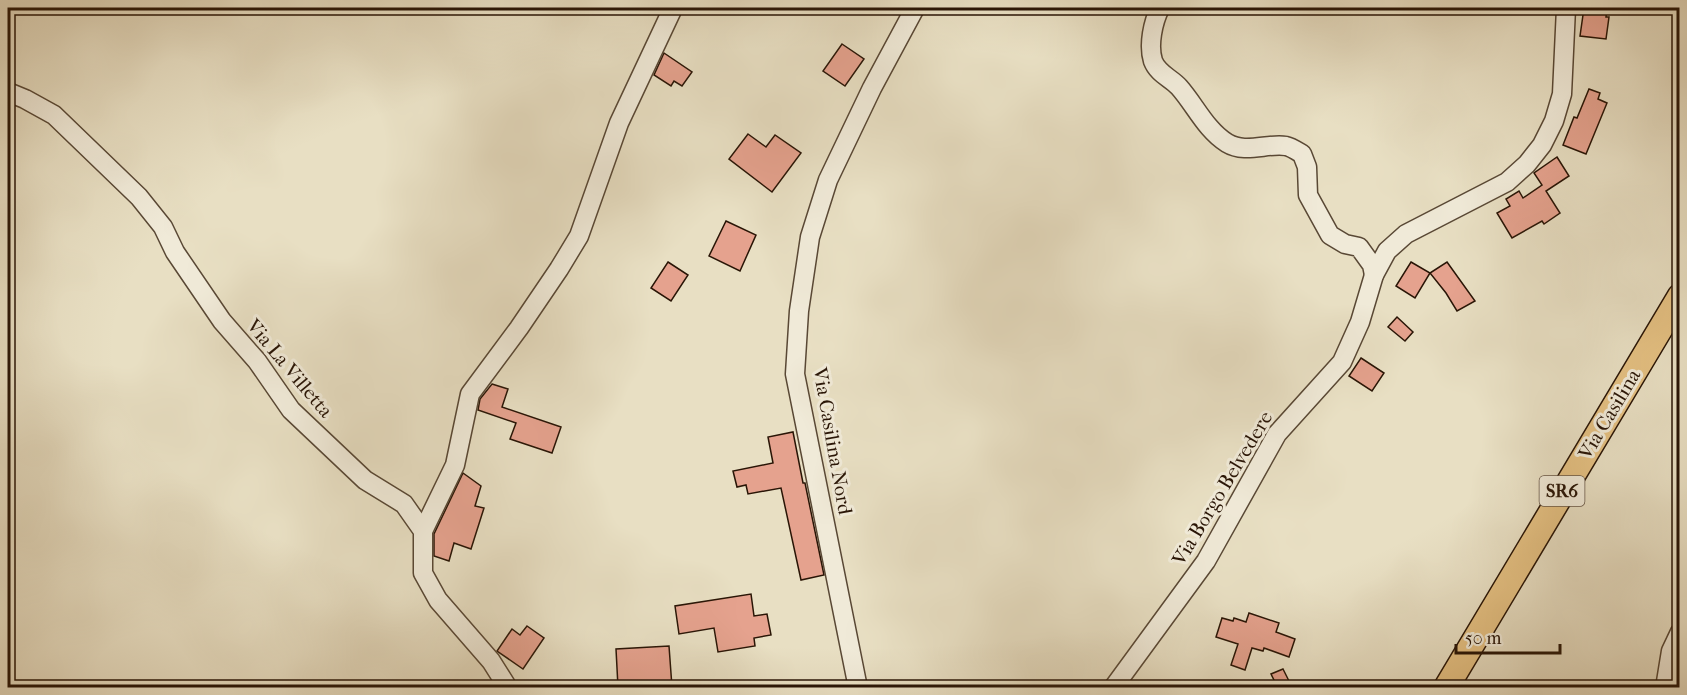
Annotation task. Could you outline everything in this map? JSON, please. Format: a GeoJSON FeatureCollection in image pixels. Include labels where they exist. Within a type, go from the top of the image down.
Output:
{"type":"FeatureCollection","features":[{"type":"Feature","properties":{"kind":"main road","name":"Via Casilina"},"geometry":{"type":"LineString","coordinates":[[1446,687],[1680,296]]}},
{"type":"Feature","properties":{"kind":"street"},"geometry":{"type":"LineString","coordinates":[[508,687],[491,662],[438,600],[423,573],[423,531],[455,465],[470,393],[560,269],[579,236],[619,123],[674,8]]}},
{"type":"Feature","properties":{"kind":"street","name":"Via Casilina Nord"},"geometry":{"type":"LineString","coordinates":[[858,687],[795,374],[799,311],[810,237],[828,180],[872,87],[915,8]]}},
{"type":"Feature","properties":{"kind":"street"},"geometry":{"type":"LineString","coordinates":[[1160,8],[1155,18],[1152,42],[1154,62],[1162,73],[1178,86],[1206,123],[1227,143],[1241,148],[1287,146],[1302,154],[1307,167],[1308,195],[1330,235],[1345,244],[1359,247],[1372,265],[1374,275]]}},
{"type":"Feature","properties":{"kind":"street","name":"Via Borgo Belvedere"},"geometry":{"type":"LineString","coordinates":[[1113,687],[1211,553],[1277,434],[1342,362],[1360,322],[1374,275],[1387,250],[1396,242],[1507,182],[1537,152],[1554,121],[1562,94],[1566,8]]}},
{"type":"Feature","properties":{"kind":"street","name":"Via La Villetta"},"geometry":{"type":"LineString","coordinates":[[8,92],[54,115],[139,197],[163,226],[174,252],[222,321],[257,361],[291,411],[365,480],[404,504],[423,531]]}},
{"type":"Feature","properties":{"kind":"street"},"geometry":{"type":"LineString","coordinates":[[1665,687],[1671,651],[1680,632]]}},
{"type":"Feature","properties":{"kind":"building"},"geometry":{"type":"Polygon","coordinates":[[[1584,8],[1607,8],[1606,17],[1609,17],[1606,39],[1580,36],[1584,8]]]}},
{"type":"Feature","properties":{"kind":"building"},"geometry":{"type":"Polygon","coordinates":[[[842,44],[864,59],[845,86],[823,71],[842,44]]]}},
{"type":"Feature","properties":{"kind":"building"},"geometry":{"type":"Polygon","coordinates":[[[664,53],[692,72],[682,86],[674,81],[671,86],[654,75],[664,53]]]}},
{"type":"Feature","properties":{"kind":"building"},"geometry":{"type":"Polygon","coordinates":[[[1589,89],[1600,93],[1598,99],[1607,103],[1586,154],[1563,145],[1574,117],[1577,118],[1589,89]]]}},
{"type":"Feature","properties":{"kind":"building"},"geometry":{"type":"Polygon","coordinates":[[[748,134],[766,147],[775,135],[801,153],[772,192],[729,159],[748,134]]]}},
{"type":"Feature","properties":{"kind":"building"},"geometry":{"type":"Polygon","coordinates":[[[1557,157],[1569,176],[1546,191],[1560,213],[1544,224],[1542,221],[1512,238],[1497,213],[1510,206],[1506,199],[1519,191],[1523,198],[1542,185],[1534,173],[1557,157]]]}},
{"type":"Feature","properties":{"kind":"building"},"geometry":{"type":"Polygon","coordinates":[[[726,221],[756,235],[740,271],[709,256],[726,221]]]}},
{"type":"Feature","properties":{"kind":"building"},"geometry":{"type":"Polygon","coordinates":[[[668,262],[688,275],[671,301],[651,288],[668,262]]]}},
{"type":"Feature","properties":{"kind":"building"},"geometry":{"type":"Polygon","coordinates":[[[1411,262],[1430,273],[1415,298],[1396,286],[1411,262]]]}},
{"type":"Feature","properties":{"kind":"building"},"geometry":{"type":"Polygon","coordinates":[[[1447,262],[1475,301],[1457,311],[1430,273],[1447,262]]]}},
{"type":"Feature","properties":{"kind":"building"},"geometry":{"type":"Polygon","coordinates":[[[1397,317],[1413,332],[1405,341],[1388,327],[1397,317]]]}},
{"type":"Feature","properties":{"kind":"building"},"geometry":{"type":"Polygon","coordinates":[[[1361,358],[1384,373],[1372,391],[1349,376],[1361,358]]]}},
{"type":"Feature","properties":{"kind":"building"},"geometry":{"type":"Polygon","coordinates":[[[492,384],[508,389],[502,407],[561,427],[552,453],[510,439],[516,423],[478,410],[480,399],[492,384]]]}},
{"type":"Feature","properties":{"kind":"building"},"geometry":{"type":"Polygon","coordinates":[[[793,432],[824,575],[801,580],[781,488],[748,494],[746,485],[737,487],[733,471],[773,463],[768,437],[793,432]]]}},
{"type":"Feature","properties":{"kind":"building"},"geometry":{"type":"Polygon","coordinates":[[[463,473],[481,486],[475,506],[484,508],[471,549],[454,543],[449,561],[434,556],[434,534],[463,473]]]}},
{"type":"Feature","properties":{"kind":"building"},"geometry":{"type":"Polygon","coordinates":[[[751,594],[754,616],[767,614],[771,635],[754,638],[755,646],[718,652],[714,628],[679,634],[675,606],[751,594]]]}},
{"type":"Feature","properties":{"kind":"building"},"geometry":{"type":"Polygon","coordinates":[[[1249,613],[1279,623],[1276,632],[1295,639],[1289,657],[1264,648],[1263,651],[1252,648],[1245,670],[1231,665],[1238,644],[1216,637],[1222,618],[1233,621],[1234,618],[1246,622],[1249,613]]]}},
{"type":"Feature","properties":{"kind":"building"},"geometry":{"type":"Polygon","coordinates":[[[527,626],[544,638],[523,669],[497,651],[512,629],[520,635],[527,626]]]}},
{"type":"Feature","properties":{"kind":"building"},"geometry":{"type":"Polygon","coordinates":[[[669,646],[672,687],[618,687],[616,649],[669,646]]]}},
{"type":"Feature","properties":{"kind":"building"},"geometry":{"type":"Polygon","coordinates":[[[1283,669],[1289,681],[1277,686],[1271,674],[1283,669]]]}}]}
